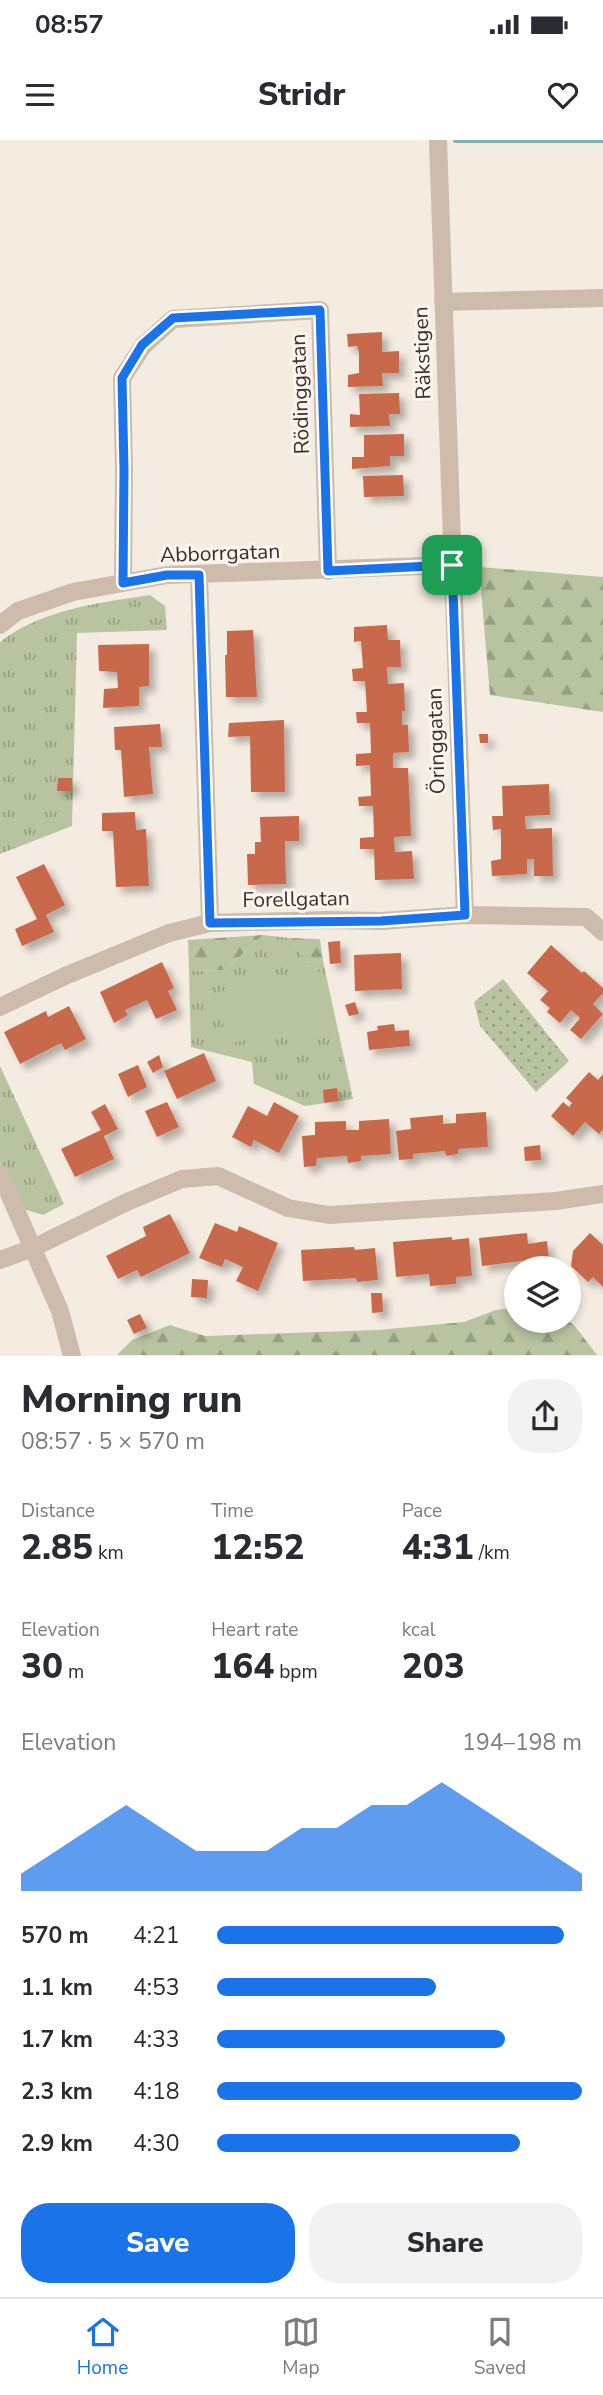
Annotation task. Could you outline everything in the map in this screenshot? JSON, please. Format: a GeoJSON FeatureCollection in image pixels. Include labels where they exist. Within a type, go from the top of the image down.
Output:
{"type":"FeatureCollection","features":[{"type":"Feature","properties":{"kind":"street","name":"Räkstigen"},"geometry":{"type":"LineString","coordinates":[[438,140],[452,565]]}},
{"type":"Feature","properties":{"kind":"street"},"geometry":{"type":"LineString","coordinates":[[443,302],[603,298]]}},
{"type":"Feature","properties":{"kind":"street","name":"Rödinggatan"},"geometry":{"type":"LineString","coordinates":[[123,583],[122,378],[142,345],[173,318],[320,310],[328,571]]}},
{"type":"Feature","properties":{"kind":"street","name":"Abborrgatan"},"geometry":{"type":"LineString","coordinates":[[0,625],[18,611],[73,592],[167,575],[452,565]]}},
{"type":"Feature","properties":{"kind":"street","name":"Öringgatan"},"geometry":{"type":"LineString","coordinates":[[452,565],[465,915]]}},
{"type":"Feature","properties":{"kind":"street"},"geometry":{"type":"LineString","coordinates":[[199,575],[210,923]]}},
{"type":"Feature","properties":{"kind":"street","name":"Forellgatan"},"geometry":{"type":"LineString","coordinates":[[0,1007],[65,976],[169,933],[210,923],[381,921],[465,915],[586,917],[603,932]]}},
{"type":"Feature","properties":{"kind":"street"},"geometry":{"type":"LineString","coordinates":[[0,1173],[60,1311],[72,1356]]}},
{"type":"Feature","properties":{"kind":"street"},"geometry":{"type":"LineString","coordinates":[[0,1260],[33,1248],[127,1202],[182,1179],[218,1176],[288,1208],[330,1215],[556,1201],[603,1194]]}},
{"type":"Feature","properties":{"kind":"green space"},"geometry":{"type":"Polygon","coordinates":[[[479,567],[603,577],[603,712],[490,695],[479,567]]]}},
{"type":"Feature","properties":{"kind":"green space"},"geometry":{"type":"Polygon","coordinates":[[[150,595],[165,606],[167,630],[77,633],[72,826],[0,854],[0,642],[34,622],[72,609],[150,595]]]}},
{"type":"Feature","properties":{"kind":"green space"},"geometry":{"type":"Polygon","coordinates":[[[263,935],[289,938],[309,963],[323,961],[353,1099],[305,1106],[254,1084],[252,1062],[191,1047],[189,971],[225,970],[263,935]]]}},
{"type":"Feature","properties":{"kind":"green space"},"geometry":{"type":"Polygon","coordinates":[[[263,935],[225,970],[189,971],[188,940],[263,935]]]}},
{"type":"Feature","properties":{"kind":"green space"},"geometry":{"type":"Polygon","coordinates":[[[289,938],[320,939],[323,961],[309,963],[289,938]]]}},
{"type":"Feature","properties":{"kind":"green space"},"geometry":{"type":"Polygon","coordinates":[[[323,971],[333,1022],[227,1044],[217,992],[323,971]]]}},
{"type":"Feature","properties":{"kind":"green space"},"geometry":{"type":"Polygon","coordinates":[[[503,979],[569,1061],[536,1092],[480,1026],[474,1002],[503,979]]]}},
{"type":"Feature","properties":{"kind":"green space"},"geometry":{"type":"Polygon","coordinates":[[[0,1066],[64,1204],[43,1215],[20,1208],[0,1162],[0,1066]]]}},
{"type":"Feature","properties":{"kind":"green space"},"geometry":{"type":"Polygon","coordinates":[[[504,1309],[504,1333],[580,1333],[597,1355],[117,1355],[132,1340],[170,1325],[205,1336],[378,1330],[464,1322],[504,1309]]]}},
{"type":"Feature","properties":{"kind":"building"},"geometry":{"type":"Polygon","coordinates":[[[382,332],[382,352],[399,351],[399,373],[382,373],[383,386],[348,387],[348,375],[359,373],[359,352],[357,346],[348,347],[347,334],[382,332]]]}},
{"type":"Feature","properties":{"kind":"building"},"geometry":{"type":"Polygon","coordinates":[[[399,393],[400,414],[389,414],[390,426],[350,427],[350,414],[360,415],[359,394],[399,393]]]}},
{"type":"Feature","properties":{"kind":"building"},"geometry":{"type":"Polygon","coordinates":[[[404,434],[404,456],[390,456],[390,466],[352,469],[352,457],[364,457],[364,435],[404,434]]]}},
{"type":"Feature","properties":{"kind":"building"},"geometry":{"type":"Polygon","coordinates":[[[403,475],[404,496],[364,497],[363,476],[403,475]]]}},
{"type":"Feature","properties":{"kind":"building"},"geometry":{"type":"Polygon","coordinates":[[[387,625],[388,640],[400,640],[401,667],[387,667],[388,684],[404,683],[405,711],[402,711],[402,725],[408,725],[409,752],[393,753],[393,768],[408,768],[411,836],[394,837],[395,852],[412,851],[414,879],[375,880],[374,849],[360,849],[360,838],[374,837],[373,806],[359,806],[358,797],[371,796],[370,765],[356,766],[356,754],[371,753],[370,723],[357,723],[356,712],[367,712],[365,681],[353,681],[352,669],[363,668],[361,641],[354,642],[354,627],[387,625]]]}},
{"type":"Feature","properties":{"kind":"building"},"geometry":{"type":"Polygon","coordinates":[[[253,630],[257,697],[226,697],[227,631],[253,630]]]}},
{"type":"Feature","properties":{"kind":"building"},"geometry":{"type":"Polygon","coordinates":[[[149,644],[149,686],[139,687],[139,706],[103,708],[104,689],[118,688],[117,672],[99,671],[98,645],[149,644]]]}},
{"type":"Feature","properties":{"kind":"building"},"geometry":{"type":"Polygon","coordinates":[[[284,720],[285,792],[251,792],[250,736],[228,737],[229,723],[284,720]]]}},
{"type":"Feature","properties":{"kind":"building"},"geometry":{"type":"Polygon","coordinates":[[[160,724],[162,747],[149,747],[153,794],[124,797],[121,750],[115,750],[114,727],[160,724]]]}},
{"type":"Feature","properties":{"kind":"building"},"geometry":{"type":"Polygon","coordinates":[[[479,734],[488,734],[488,743],[480,743],[479,734]]]}},
{"type":"Feature","properties":{"kind":"building"},"geometry":{"type":"Polygon","coordinates":[[[58,778],[72,778],[72,791],[57,791],[58,778]]]}},
{"type":"Feature","properties":{"kind":"building"},"geometry":{"type":"Polygon","coordinates":[[[549,784],[550,815],[525,816],[526,829],[552,828],[553,876],[534,876],[534,859],[527,859],[527,874],[492,876],[491,861],[501,859],[501,829],[493,830],[492,816],[503,816],[502,786],[549,784]]]}},
{"type":"Feature","properties":{"kind":"building"},"geometry":{"type":"Polygon","coordinates":[[[135,812],[136,830],[146,829],[149,886],[116,887],[113,831],[102,831],[102,813],[135,812]]]}},
{"type":"Feature","properties":{"kind":"building"},"geometry":{"type":"Polygon","coordinates":[[[299,816],[299,841],[285,841],[286,884],[248,885],[247,854],[255,854],[255,842],[261,842],[260,817],[299,816]]]}},
{"type":"Feature","properties":{"kind":"building"},"geometry":{"type":"Polygon","coordinates":[[[44,864],[65,905],[46,915],[54,932],[22,946],[15,929],[37,919],[16,877],[44,864]]]}},
{"type":"Feature","properties":{"kind":"building"},"geometry":{"type":"Polygon","coordinates":[[[340,941],[341,963],[330,964],[328,942],[340,941]]]}},
{"type":"Feature","properties":{"kind":"building"},"geometry":{"type":"Polygon","coordinates":[[[551,945],[603,988],[603,993],[593,1004],[603,1014],[581,1039],[570,1030],[580,1018],[571,1010],[560,1023],[547,1012],[550,1008],[540,1000],[548,991],[527,973],[551,945]]]}},
{"type":"Feature","properties":{"kind":"building"},"geometry":{"type":"Polygon","coordinates":[[[401,953],[402,989],[355,991],[354,955],[401,953]]]}},
{"type":"Feature","properties":{"kind":"building"},"geometry":{"type":"Polygon","coordinates":[[[162,962],[174,988],[168,991],[177,1010],[156,1019],[147,1000],[125,1010],[128,1015],[114,1023],[100,992],[162,962]]]}},
{"type":"Feature","properties":{"kind":"building"},"geometry":{"type":"Polygon","coordinates":[[[355,1002],[359,1014],[349,1016],[345,1005],[355,1002]]]}},
{"type":"Feature","properties":{"kind":"building"},"geometry":{"type":"Polygon","coordinates":[[[69,1006],[86,1039],[65,1050],[61,1043],[20,1064],[4,1032],[46,1011],[48,1017],[69,1006]]]}},
{"type":"Feature","properties":{"kind":"building"},"geometry":{"type":"Polygon","coordinates":[[[394,1024],[395,1031],[409,1030],[410,1046],[369,1050],[367,1032],[378,1030],[377,1026],[394,1024]]]}},
{"type":"Feature","properties":{"kind":"building"},"geometry":{"type":"Polygon","coordinates":[[[204,1053],[216,1081],[177,1099],[164,1071],[204,1053]]]}},
{"type":"Feature","properties":{"kind":"building"},"geometry":{"type":"Polygon","coordinates":[[[159,1055],[163,1067],[153,1073],[147,1062],[159,1055]]]}},
{"type":"Feature","properties":{"kind":"building"},"geometry":{"type":"Polygon","coordinates":[[[138,1065],[147,1087],[128,1097],[118,1074],[138,1065]]]}},
{"type":"Feature","properties":{"kind":"building"},"geometry":{"type":"Polygon","coordinates":[[[589,1072],[598,1080],[603,1074],[603,1129],[599,1134],[585,1122],[573,1136],[551,1116],[563,1102],[569,1107],[572,1103],[566,1098],[589,1072]]]}},
{"type":"Feature","properties":{"kind":"building"},"geometry":{"type":"Polygon","coordinates":[[[337,1088],[339,1101],[324,1103],[323,1090],[337,1088]]]}},
{"type":"Feature","properties":{"kind":"building"},"geometry":{"type":"Polygon","coordinates":[[[167,1102],[179,1127],[157,1137],[145,1111],[167,1102]]]}},
{"type":"Feature","properties":{"kind":"building"},"geometry":{"type":"Polygon","coordinates":[[[274,1102],[299,1116],[279,1153],[254,1140],[251,1147],[232,1137],[248,1106],[267,1116],[274,1102]]]}},
{"type":"Feature","properties":{"kind":"building"},"geometry":{"type":"Polygon","coordinates":[[[105,1104],[118,1129],[104,1136],[114,1159],[75,1177],[61,1149],[101,1130],[91,1112],[105,1104]]]}},
{"type":"Feature","properties":{"kind":"building"},"geometry":{"type":"Polygon","coordinates":[[[486,1112],[488,1147],[458,1149],[458,1154],[446,1156],[445,1151],[413,1154],[413,1159],[399,1160],[396,1131],[411,1129],[410,1118],[443,1115],[443,1124],[456,1123],[456,1114],[486,1112]]]}},
{"type":"Feature","properties":{"kind":"building"},"geometry":{"type":"Polygon","coordinates":[[[389,1119],[391,1154],[361,1156],[361,1161],[348,1163],[347,1156],[317,1158],[316,1166],[304,1167],[302,1136],[315,1135],[315,1122],[346,1121],[346,1130],[359,1130],[359,1121],[389,1119]]]}},
{"type":"Feature","properties":{"kind":"building"},"geometry":{"type":"Polygon","coordinates":[[[540,1145],[541,1160],[525,1161],[524,1147],[540,1145]]]}},
{"type":"Feature","properties":{"kind":"building"},"geometry":{"type":"Polygon","coordinates":[[[170,1214],[190,1253],[141,1277],[137,1270],[118,1279],[106,1256],[146,1236],[143,1227],[170,1214]]]}},
{"type":"Feature","properties":{"kind":"building"},"geometry":{"type":"Polygon","coordinates":[[[215,1223],[237,1232],[239,1226],[278,1243],[258,1291],[236,1281],[243,1267],[225,1259],[222,1267],[199,1258],[215,1223]]]}},
{"type":"Feature","properties":{"kind":"building"},"geometry":{"type":"Polygon","coordinates":[[[527,1233],[528,1244],[547,1241],[549,1256],[504,1256],[504,1263],[482,1266],[479,1238],[527,1233]]]}},
{"type":"Feature","properties":{"kind":"building"},"geometry":{"type":"Polygon","coordinates":[[[590,1233],[603,1245],[603,1287],[593,1277],[588,1282],[581,1275],[581,1256],[572,1256],[573,1251],[590,1233]]]}},
{"type":"Feature","properties":{"kind":"building"},"geometry":{"type":"Polygon","coordinates":[[[452,1237],[452,1240],[469,1238],[472,1276],[456,1277],[456,1284],[430,1286],[429,1274],[396,1277],[393,1242],[452,1237]]]}},
{"type":"Feature","properties":{"kind":"building"},"geometry":{"type":"Polygon","coordinates":[[[354,1247],[355,1250],[375,1248],[378,1280],[357,1282],[356,1278],[303,1281],[301,1250],[354,1247]]]}},
{"type":"Feature","properties":{"kind":"building"},"geometry":{"type":"Polygon","coordinates":[[[192,1279],[208,1280],[207,1298],[191,1297],[192,1279]]]}},
{"type":"Feature","properties":{"kind":"building"},"geometry":{"type":"Polygon","coordinates":[[[371,1293],[382,1293],[383,1312],[372,1313],[371,1293]]]}},
{"type":"Feature","properties":{"kind":"building"},"geometry":{"type":"Polygon","coordinates":[[[140,1314],[147,1328],[134,1334],[127,1320],[140,1314]]]}},
{"type":"Feature","properties":{"kind":"waterway"},"geometry":{"type":"LineString","coordinates":[[456,140],[603,140]]}},
{"type":"Feature","properties":{"kind":"route"},"geometry":{"type":"LineString","coordinates":[[320,310],[328,571],[452,565],[465,915],[381,921],[210,923],[199,575],[167,575],[123,583],[122,378],[142,345],[173,318],[320,310]]}}]}
